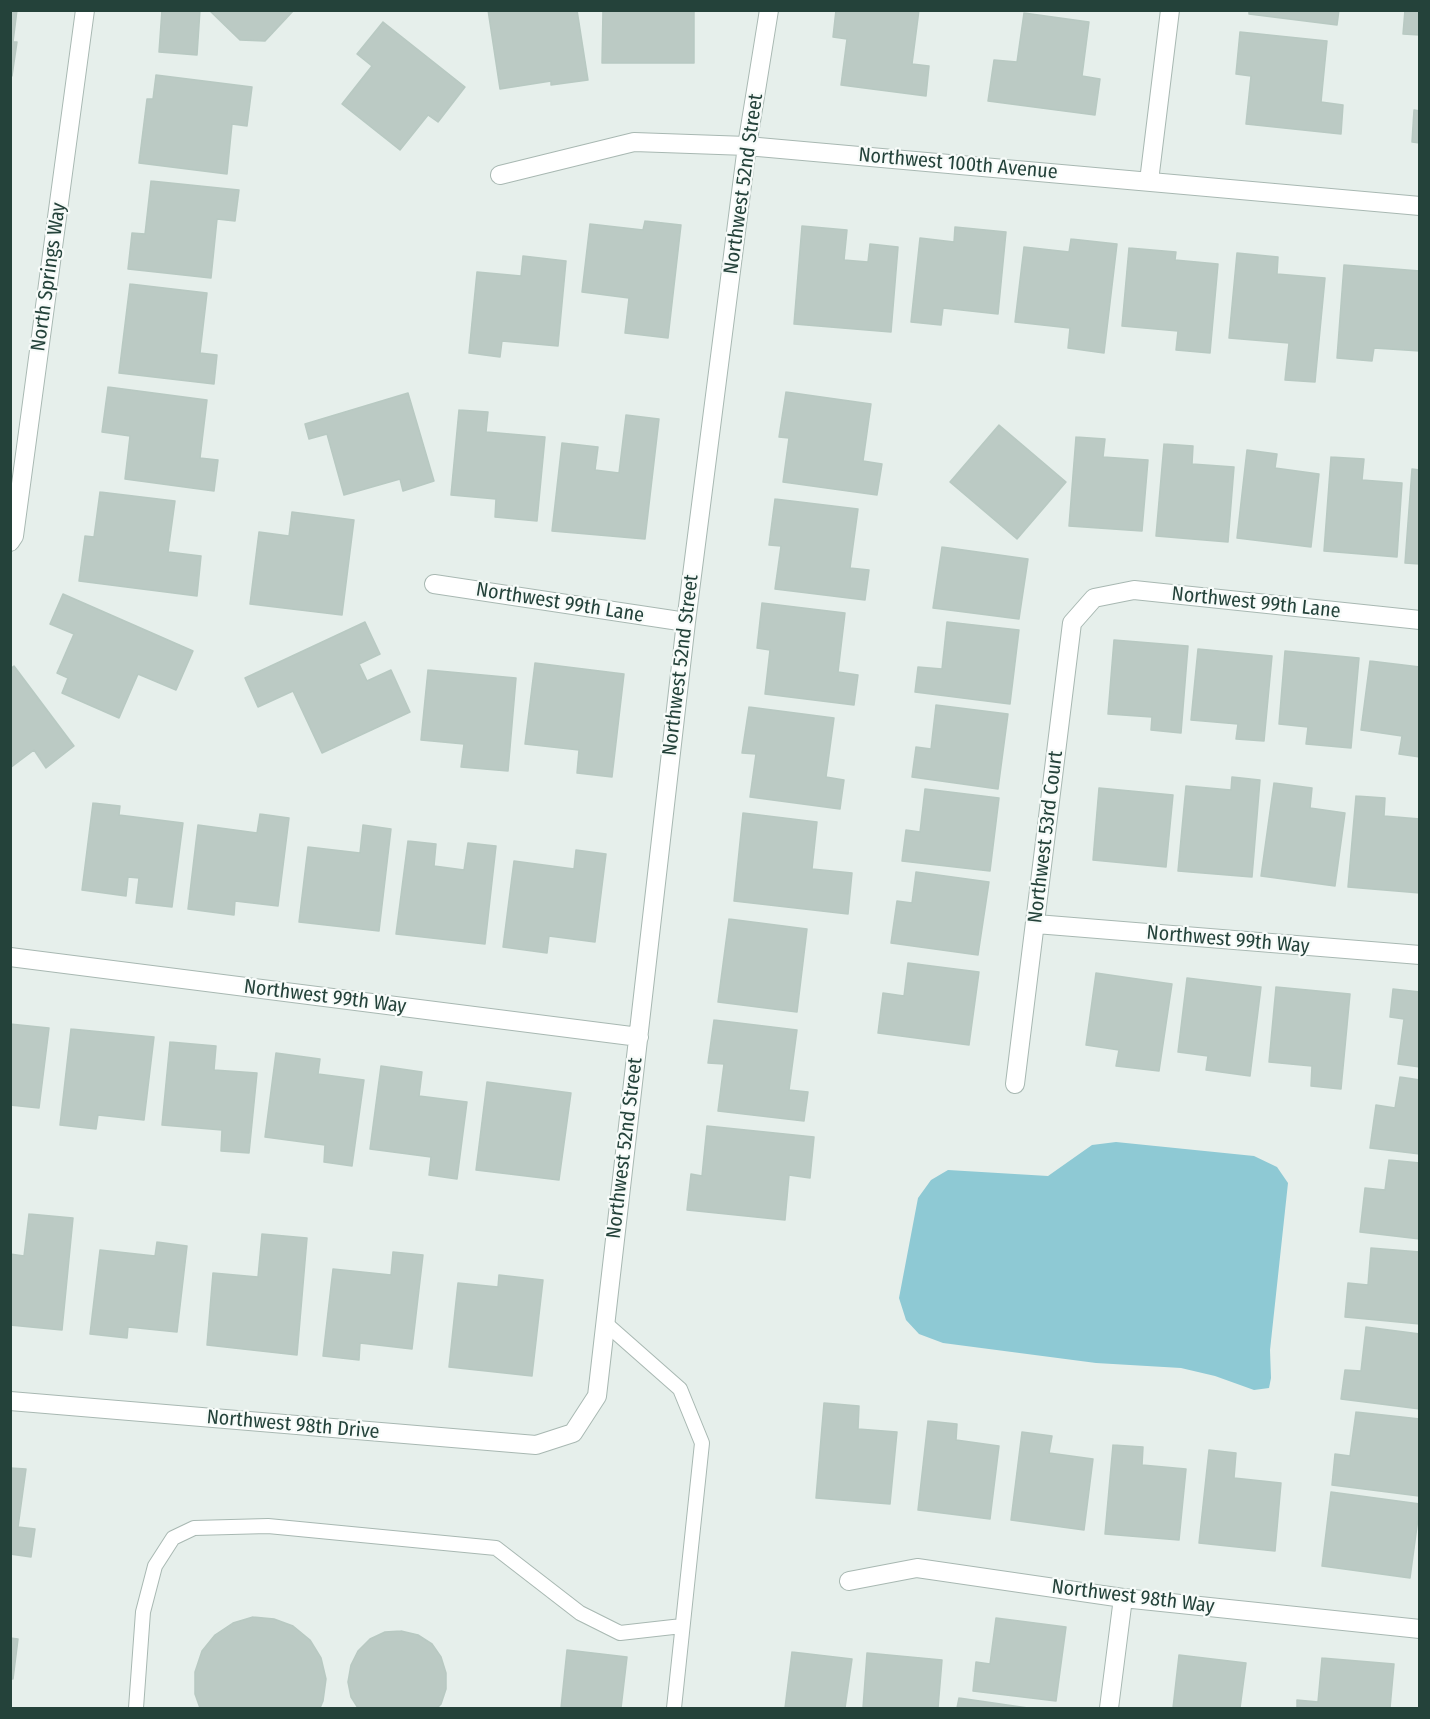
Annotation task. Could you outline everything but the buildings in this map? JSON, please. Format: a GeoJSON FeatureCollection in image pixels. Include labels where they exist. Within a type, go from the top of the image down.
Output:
{"type":"FeatureCollection","features":[{"type":"Feature","properties":{"kind":"street","name":"North Springs Way"},"geometry":{"type":"LineString","coordinates":[[10,542],[14,536],[85,10]]}},
{"type":"Feature","properties":{"kind":"street","name":"Northwest 52nd Street"},"geometry":{"type":"LineString","coordinates":[[573,1433],[597,1396],[686,622],[747,146],[770,10]]}},
{"type":"Feature","properties":{"kind":"street"},"geometry":{"type":"LineString","coordinates":[[1149,180],[1170,10]]}},
{"type":"Feature","properties":{"kind":"street","name":"Northwest 100th Avenue"},"geometry":{"type":"LineString","coordinates":[[501,176],[634,142],[747,146],[1149,180],[1419,206]]}},
{"type":"Feature","properties":{"kind":"street","name":"Northwest 99th Lane"},"geometry":{"type":"LineString","coordinates":[[434,584],[686,622]]}},
{"type":"Feature","properties":{"kind":"street","name":"Northwest 99th Lane"},"geometry":{"type":"LineString","coordinates":[[1094,598],[1134,590],[1419,620]]}},
{"type":"Feature","properties":{"kind":"street","name":"Northwest 53rd Court"},"geometry":{"type":"LineString","coordinates":[[1015,1084],[1072,623],[1094,598]]}},
{"type":"Feature","properties":{"kind":"street","name":"Northwest 99th Way"},"geometry":{"type":"LineString","coordinates":[[1036,924],[1419,955]]}},
{"type":"Feature","properties":{"kind":"street","name":"Northwest 99th Way"},"geometry":{"type":"LineString","coordinates":[[10,957],[639,1036]]}},
{"type":"Feature","properties":{"kind":"street","name":"Northwest 98th Drive"},"geometry":{"type":"LineString","coordinates":[[10,1401],[536,1445],[573,1433]]}},
{"type":"Feature","properties":{"kind":"street","name":"Northwest 98th Way"},"geometry":{"type":"LineString","coordinates":[[849,1581],[917,1568],[1123,1598],[1419,1629]]}},
{"type":"Feature","properties":{"kind":"street"},"geometry":{"type":"LineString","coordinates":[[1109,1708],[1123,1598]]}},
{"type":"Feature","properties":{"kind":"lane"},"geometry":{"type":"LineString","coordinates":[[604,1322],[680,1389],[702,1443],[674,1708]]}},
{"type":"Feature","properties":{"kind":"lane"},"geometry":{"type":"LineString","coordinates":[[136,1708],[143,1612],[155,1566],[173,1538],[194,1528],[267,1526],[496,1548],[580,1613],[620,1633],[682,1626]]}},
{"type":"Feature","properties":{"kind":"water"},"geometry":{"type":"Polygon","coordinates":[[[1116,1142],[1254,1156],[1277,1167],[1288,1183],[1270,1350],[1269,1388],[1254,1390],[1215,1376],[1181,1368],[1096,1363],[943,1343],[919,1334],[906,1320],[899,1298],[918,1198],[931,1180],[948,1170],[1048,1176],[1092,1145],[1116,1142]]]}}]}
